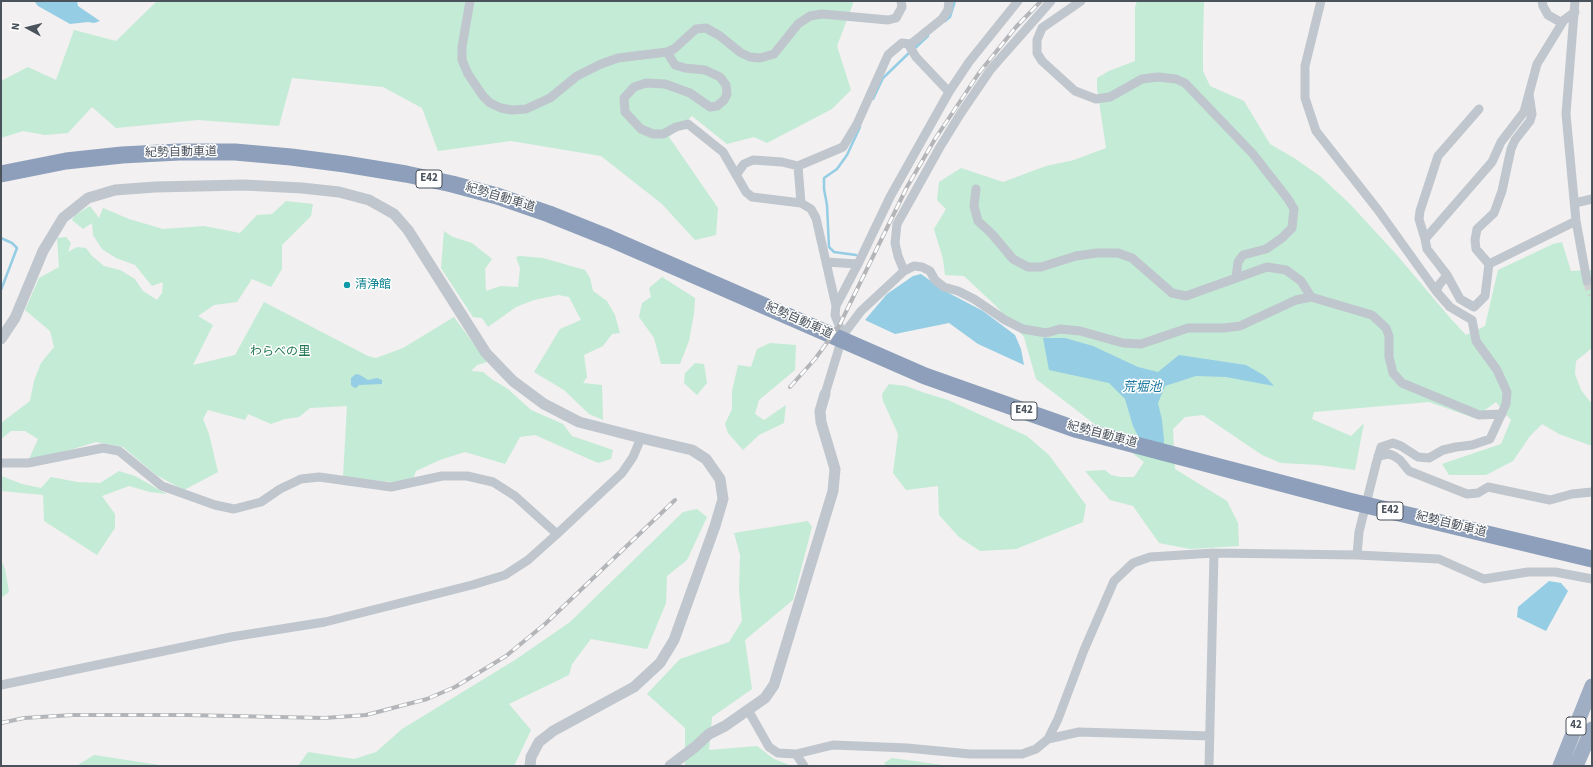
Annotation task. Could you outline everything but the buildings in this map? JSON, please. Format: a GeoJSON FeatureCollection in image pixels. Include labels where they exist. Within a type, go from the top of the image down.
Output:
{"type":"FeatureCollection","features":[{"type":"Feature","properties":{"kind":"highway","name":"紀勢自動車道"},"geometry":{"type":"LineString","coordinates":[[8,172],[66,161],[122,155],[179,152],[235,152],[291,157],[406,174],[459,186],[497,196],[549,214],[609,238],[925,376],[1075,429],[1357,503],[1592,559]]}},
{"type":"Feature","properties":{"kind":"highway","name":"42"},"geometry":{"type":"LineString","coordinates":[[1560,766],[1592,686]]}},
{"type":"Feature","properties":{"kind":"highway","name":"42"},"geometry":{"type":"LineString","coordinates":[[1576,766],[1592,729]]}},
{"type":"Feature","properties":{"kind":"street"},"geometry":{"type":"LineString","coordinates":[[470,1],[462,47],[462,60],[468,74],[483,96],[490,103],[501,108],[512,110],[526,109],[550,98],[577,76],[600,64],[618,58],[667,52],[674,49],[696,29],[706,28],[720,36],[741,52],[750,57],[760,58],[774,54],[798,24],[810,16],[822,14],[888,20],[896,18],[902,7],[901,1]]}},
{"type":"Feature","properties":{"kind":"street"},"geometry":{"type":"LineString","coordinates":[[736,175],[744,164],[753,160],[782,162],[798,166],[843,147],[857,124],[888,55],[902,43],[911,44],[942,19],[948,10],[949,1]]}},
{"type":"Feature","properties":{"kind":"street"},"geometry":{"type":"LineString","coordinates":[[836,306],[890,197],[949,92],[969,62],[1018,1]]}},
{"type":"Feature","properties":{"kind":"street"},"geometry":{"type":"LineString","coordinates":[[904,271],[895,243],[897,224],[940,147],[991,69],[1051,1]]}},
{"type":"Feature","properties":{"kind":"street"},"geometry":{"type":"LineString","coordinates":[[1081,1],[1042,28],[1037,40],[1037,53],[1042,61],[1075,91],[1096,99],[1110,97],[1142,79],[1158,77],[1176,79],[1185,83],[1253,154],[1294,209],[1292,228],[1282,238],[1266,249],[1243,255],[1238,262],[1236,277]]}},
{"type":"Feature","properties":{"kind":"street"},"geometry":{"type":"LineString","coordinates":[[1321,1],[1305,66],[1305,98],[1316,131],[1378,210],[1436,291],[1450,307],[1472,320],[1476,341],[1497,370],[1507,392],[1506,404],[1490,439],[1472,445],[1456,446],[1443,450],[1430,458],[1418,457],[1393,443],[1381,447],[1359,532],[1357,555]]}},
{"type":"Feature","properties":{"kind":"street"},"geometry":{"type":"LineString","coordinates":[[1542,1],[1548,15],[1562,23]]}},
{"type":"Feature","properties":{"kind":"street"},"geometry":{"type":"LineString","coordinates":[[1575,1],[1566,114],[1576,221],[1587,281]]}},
{"type":"Feature","properties":{"kind":"street"},"geometry":{"type":"LineString","coordinates":[[1425,239],[1492,162],[1501,142],[1524,112],[1536,64],[1562,23],[1575,12]]}},
{"type":"Feature","properties":{"kind":"street"},"geometry":{"type":"LineString","coordinates":[[908,44],[916,57],[949,92]]}},
{"type":"Feature","properties":{"kind":"street"},"geometry":{"type":"LineString","coordinates":[[667,52],[675,65],[685,68],[705,70],[720,77],[726,85],[727,94],[724,100],[716,106],[710,107],[690,93],[665,84],[646,84],[634,87],[624,98],[625,112],[641,129],[653,134],[663,134],[676,127],[688,124],[723,152],[746,192],[752,197],[801,203],[811,209],[816,218],[836,306],[835,315],[843,335]]}},
{"type":"Feature","properties":{"kind":"street"},"geometry":{"type":"LineString","coordinates":[[1479,109],[1438,156],[1420,211],[1419,219],[1428,249],[1447,275],[1460,299],[1474,307],[1485,296],[1489,264],[1476,249],[1475,240],[1477,229],[1494,213],[1502,191],[1511,149],[1530,121],[1532,114],[1529,92]]}},
{"type":"Feature","properties":{"kind":"street"},"geometry":{"type":"LineString","coordinates":[[798,166],[801,203]]}},
{"type":"Feature","properties":{"kind":"street"},"geometry":{"type":"LineString","coordinates":[[1,339],[15,318],[43,252],[63,218],[88,198],[115,190],[162,186],[244,185],[302,188],[339,192],[368,200],[394,214],[408,230],[486,353],[513,381],[544,404],[579,422],[692,450],[706,459],[720,479],[723,499],[715,526],[674,640],[660,664],[634,688],[553,731],[539,742],[531,757],[530,766]]}},
{"type":"Feature","properties":{"kind":"street"},"geometry":{"type":"LineString","coordinates":[[976,189],[974,206],[978,221],[992,234],[1013,259],[1028,267],[1041,267],[1083,255],[1118,253],[1132,258],[1172,293],[1186,296],[1267,267],[1286,270],[1301,281],[1311,297]]}},
{"type":"Feature","properties":{"kind":"street"},"geometry":{"type":"LineString","coordinates":[[1575,203],[1592,199]]}},
{"type":"Feature","properties":{"kind":"street"},"geometry":{"type":"LineString","coordinates":[[1489,264],[1576,221]]}},
{"type":"Feature","properties":{"kind":"street"},"geometry":{"type":"LineString","coordinates":[[826,262],[858,264]]}},
{"type":"Feature","properties":{"kind":"street"},"geometry":{"type":"LineString","coordinates":[[670,766],[709,734],[765,698],[774,685],[833,491],[835,469],[820,416],[820,411],[843,335],[860,311],[904,271],[914,266],[922,266],[930,271],[935,280],[944,287],[958,291],[974,299],[1005,320],[1024,329],[1046,332],[1060,329],[1080,331],[1123,343],[1141,344],[1188,328],[1224,328],[1240,326],[1296,300],[1311,297],[1372,315],[1386,328],[1389,336],[1389,357],[1393,373],[1402,383],[1479,415],[1502,414]]}},
{"type":"Feature","properties":{"kind":"street"},"geometry":{"type":"LineString","coordinates":[[1436,291],[1447,275]]}},
{"type":"Feature","properties":{"kind":"street"},"geometry":{"type":"LineString","coordinates":[[1,685],[231,637],[325,622],[472,585],[505,575],[528,560],[622,473],[633,458],[641,438]]}},
{"type":"Feature","properties":{"kind":"street"},"geometry":{"type":"LineString","coordinates":[[1,463],[28,463],[103,448],[119,452],[162,486],[215,505],[234,509],[261,502],[280,489],[301,479],[319,477],[391,487],[442,476],[467,476],[493,482],[515,496],[557,534]]}},
{"type":"Feature","properties":{"kind":"street"},"geometry":{"type":"LineString","coordinates":[[1377,460],[1389,454],[1400,460],[1409,471],[1467,494],[1478,493],[1488,487],[1550,500],[1572,494],[1592,492]]}},
{"type":"Feature","properties":{"kind":"street"},"geometry":{"type":"LineString","coordinates":[[1208,766],[1214,554]]}},
{"type":"Feature","properties":{"kind":"street"},"geometry":{"type":"LineString","coordinates":[[1048,739],[1058,719],[1084,650],[1114,580],[1132,562],[1150,557],[1214,554],[1357,555],[1439,559],[1484,580],[1528,572],[1555,572],[1592,579]]}},
{"type":"Feature","properties":{"kind":"street"},"geometry":{"type":"LineString","coordinates":[[748,710],[769,748],[778,752],[796,754],[833,745],[907,748],[970,754],[1022,754],[1036,748],[1048,739],[1079,732],[1210,736]]}},
{"type":"Feature","properties":{"kind":"street"},"geometry":{"type":"LineString","coordinates":[[796,754],[804,766]]}},
{"type":"Feature","properties":{"kind":"green space"},"geometry":{"type":"Polygon","coordinates":[[[157,1],[854,1],[837,46],[851,90],[832,109],[767,143],[754,137],[727,144],[692,116],[669,137],[718,208],[716,235],[695,240],[662,204],[601,156],[511,141],[438,151],[422,108],[383,87],[292,78],[279,126],[198,120],[116,128],[92,107],[68,133],[45,135],[23,131],[1,138],[1,81],[28,67],[56,80],[74,30],[116,41],[157,1]]]}},
{"type":"Feature","properties":{"kind":"green space"},"geometry":{"type":"Polygon","coordinates":[[[1137,1],[1204,1],[1203,71],[1210,86],[1244,101],[1270,144],[1320,176],[1349,203],[1396,254],[1466,335],[1485,326],[1498,270],[1553,244],[1562,242],[1571,271],[1592,270],[1592,348],[1576,361],[1575,374],[1581,390],[1592,404],[1592,446],[1559,434],[1542,424],[1530,436],[1513,461],[1486,475],[1449,475],[1442,464],[1501,444],[1511,420],[1496,402],[1474,418],[1429,402],[1314,412],[1312,419],[1351,436],[1364,423],[1355,470],[1319,465],[1281,463],[1262,455],[1203,415],[1185,417],[1173,429],[1175,469],[1227,501],[1238,523],[1239,546],[1190,549],[1159,543],[1133,506],[1110,500],[1085,471],[1105,470],[1111,475],[1120,477],[1134,477],[1144,462],[1036,379],[1024,337],[996,306],[964,276],[945,275],[943,259],[934,229],[946,209],[937,200],[939,182],[961,168],[1003,182],[1046,166],[1074,160],[1106,148],[1097,88],[1097,78],[1109,71],[1135,61],[1135,7],[1137,1]]]}},
{"type":"Feature","properties":{"kind":"green space","name":"わらべの里"},"geometry":{"type":"Polygon","coordinates":[[[286,201],[313,204],[311,216],[282,245],[282,269],[271,287],[252,279],[237,302],[214,305],[198,316],[213,325],[193,365],[235,355],[264,302],[368,356],[376,358],[403,348],[454,317],[487,362],[477,365],[471,371],[483,372],[508,389],[531,410],[563,424],[572,436],[613,450],[611,459],[598,463],[535,435],[520,437],[505,464],[465,452],[440,460],[416,471],[413,479],[392,482],[343,477],[347,406],[310,408],[299,417],[285,419],[271,424],[248,414],[245,420],[208,410],[203,419],[209,434],[218,472],[184,490],[156,475],[123,447],[96,442],[63,452],[29,459],[38,439],[25,431],[11,431],[1,439],[1,423],[30,401],[34,381],[41,363],[54,347],[50,331],[25,310],[39,278],[59,267],[57,238],[66,237],[71,243],[68,252],[77,247],[86,248],[92,256],[104,266],[120,270],[135,279],[143,291],[157,300],[162,293],[163,282],[152,286],[135,265],[116,258],[102,249],[93,235],[92,223],[83,229],[72,220],[75,215],[90,206],[99,218],[103,208],[129,219],[163,229],[204,226],[240,233],[257,215],[272,214],[286,201]]]}},
{"type":"Feature","properties":{"kind":"green space"},"geometry":{"type":"Polygon","coordinates":[[[444,231],[453,237],[472,243],[492,259],[485,269],[486,291],[501,286],[518,287],[520,268],[516,257],[520,256],[543,258],[585,270],[590,278],[593,291],[607,301],[615,315],[620,333],[612,334],[603,346],[584,355],[587,377],[583,383],[602,385],[603,420],[589,414],[564,390],[534,372],[560,329],[581,320],[569,297],[558,295],[534,300],[516,307],[488,327],[482,318],[473,317],[441,268],[444,231]]]}},
{"type":"Feature","properties":{"kind":"green space"},"geometry":{"type":"Polygon","coordinates":[[[662,277],[695,298],[694,314],[689,341],[680,364],[661,364],[654,338],[639,317],[642,303],[651,297],[649,288],[662,277]]]}},
{"type":"Feature","properties":{"kind":"green space"},"geometry":{"type":"Polygon","coordinates":[[[770,343],[796,345],[795,370],[759,400],[755,414],[764,420],[786,405],[784,423],[759,435],[743,450],[728,433],[725,424],[732,409],[732,391],[738,365],[751,367],[757,349],[770,343]]]}},
{"type":"Feature","properties":{"kind":"green space"},"geometry":{"type":"Polygon","coordinates":[[[695,363],[704,364],[707,383],[697,395],[684,383],[685,373],[695,363]]]}},
{"type":"Feature","properties":{"kind":"green space"},"geometry":{"type":"Polygon","coordinates":[[[889,384],[906,386],[948,400],[1027,436],[1049,455],[1086,505],[1083,522],[1016,549],[980,551],[959,537],[939,515],[938,486],[906,490],[893,473],[898,434],[883,401],[882,394],[889,384]]]}},
{"type":"Feature","properties":{"kind":"green space"},"geometry":{"type":"Polygon","coordinates":[[[119,471],[135,476],[167,494],[150,492],[129,486],[102,496],[115,514],[115,528],[97,555],[44,521],[43,495],[1,491],[1,476],[22,484],[41,488],[51,477],[77,482],[100,483],[119,471]]]}},
{"type":"Feature","properties":{"kind":"green space"},"geometry":{"type":"Polygon","coordinates":[[[697,509],[707,517],[687,560],[667,576],[666,603],[647,649],[591,639],[572,664],[569,675],[509,704],[531,730],[514,766],[298,766],[308,752],[354,759],[376,752],[402,729],[515,660],[570,622],[683,512],[697,509]]]}},
{"type":"Feature","properties":{"kind":"green space"},"geometry":{"type":"Polygon","coordinates":[[[808,521],[812,527],[793,600],[745,640],[752,689],[712,717],[709,750],[757,746],[774,759],[792,766],[685,766],[685,728],[647,694],[680,659],[729,642],[742,621],[739,590],[740,555],[734,533],[808,521]]]}},
{"type":"Feature","properties":{"kind":"green space"},"geometry":{"type":"Polygon","coordinates":[[[1,560],[5,569],[9,592],[1,598],[1,560]]]}},
{"type":"Feature","properties":{"kind":"green space"},"geometry":{"type":"Polygon","coordinates":[[[94,755],[166,766],[78,766],[94,755]]]}},
{"type":"Feature","properties":{"kind":"green space"},"geometry":{"type":"Polygon","coordinates":[[[892,758],[950,766],[886,766],[884,763],[892,758]]]}},
{"type":"Feature","properties":{"kind":"water"},"geometry":{"type":"Polygon","coordinates":[[[34,1],[77,1],[78,6],[100,21],[94,23],[88,22],[70,24],[38,6],[34,1]]]}},
{"type":"Feature","properties":{"kind":"water"},"geometry":{"type":"Polygon","coordinates":[[[921,274],[945,291],[983,311],[1015,335],[1021,349],[1024,365],[978,344],[949,323],[895,334],[865,320],[887,294],[913,276],[921,274]]]}},
{"type":"Feature","properties":{"kind":"water","name":"荒堀池"},"geometry":{"type":"Polygon","coordinates":[[[1043,338],[1065,338],[1093,346],[1138,367],[1158,372],[1179,355],[1246,365],[1265,376],[1274,386],[1226,377],[1196,376],[1165,386],[1158,403],[1162,420],[1164,440],[1163,461],[1148,456],[1133,426],[1125,399],[1109,383],[1049,370],[1043,338]]]}},
{"type":"Feature","properties":{"kind":"water"},"geometry":{"type":"Polygon","coordinates":[[[356,374],[368,380],[377,378],[382,380],[382,384],[359,385],[356,388],[353,387],[351,385],[351,378],[356,374]]]}},
{"type":"Feature","properties":{"kind":"water"},"geometry":{"type":"Polygon","coordinates":[[[1549,581],[1561,583],[1568,591],[1546,631],[1517,617],[1518,607],[1549,581]]]}},
{"type":"Feature","properties":{"kind":"waterway"},"geometry":{"type":"LineString","coordinates":[[945,21],[950,17],[955,1]]}},
{"type":"Feature","properties":{"kind":"waterway"},"geometry":{"type":"LineString","coordinates":[[914,49],[928,36]]}},
{"type":"Feature","properties":{"kind":"waterway"},"geometry":{"type":"LineString","coordinates":[[873,99],[883,78],[910,52]]}},
{"type":"Feature","properties":{"kind":"waterway"},"geometry":{"type":"LineString","coordinates":[[856,255],[834,252],[829,247],[824,178],[837,169],[847,155],[860,127]]}},
{"type":"Feature","properties":{"kind":"waterway"},"geometry":{"type":"LineString","coordinates":[[1,238],[12,243],[17,248],[1,290]]}},
{"type":"Feature","properties":{"kind":"tunnel"},"geometry":{"type":"LineString","coordinates":[[1587,281],[1592,295]]}},
{"type":"Feature","properties":{"kind":"railway"},"geometry":{"type":"LineString","coordinates":[[790,387],[815,359],[839,326],[907,187],[935,139],[979,73],[1016,27],[1041,1]]}},
{"type":"Feature","properties":{"kind":"railway"},"geometry":{"type":"LineString","coordinates":[[1,723],[24,718],[73,715],[187,715],[324,718],[366,715],[427,699],[455,687],[506,656],[545,624],[675,500]]}},
{"type":"Feature","properties":{"kind":"place","name":"清浄館"},"geometry":{"type":"Point","coordinates":[347,285]}}]}
